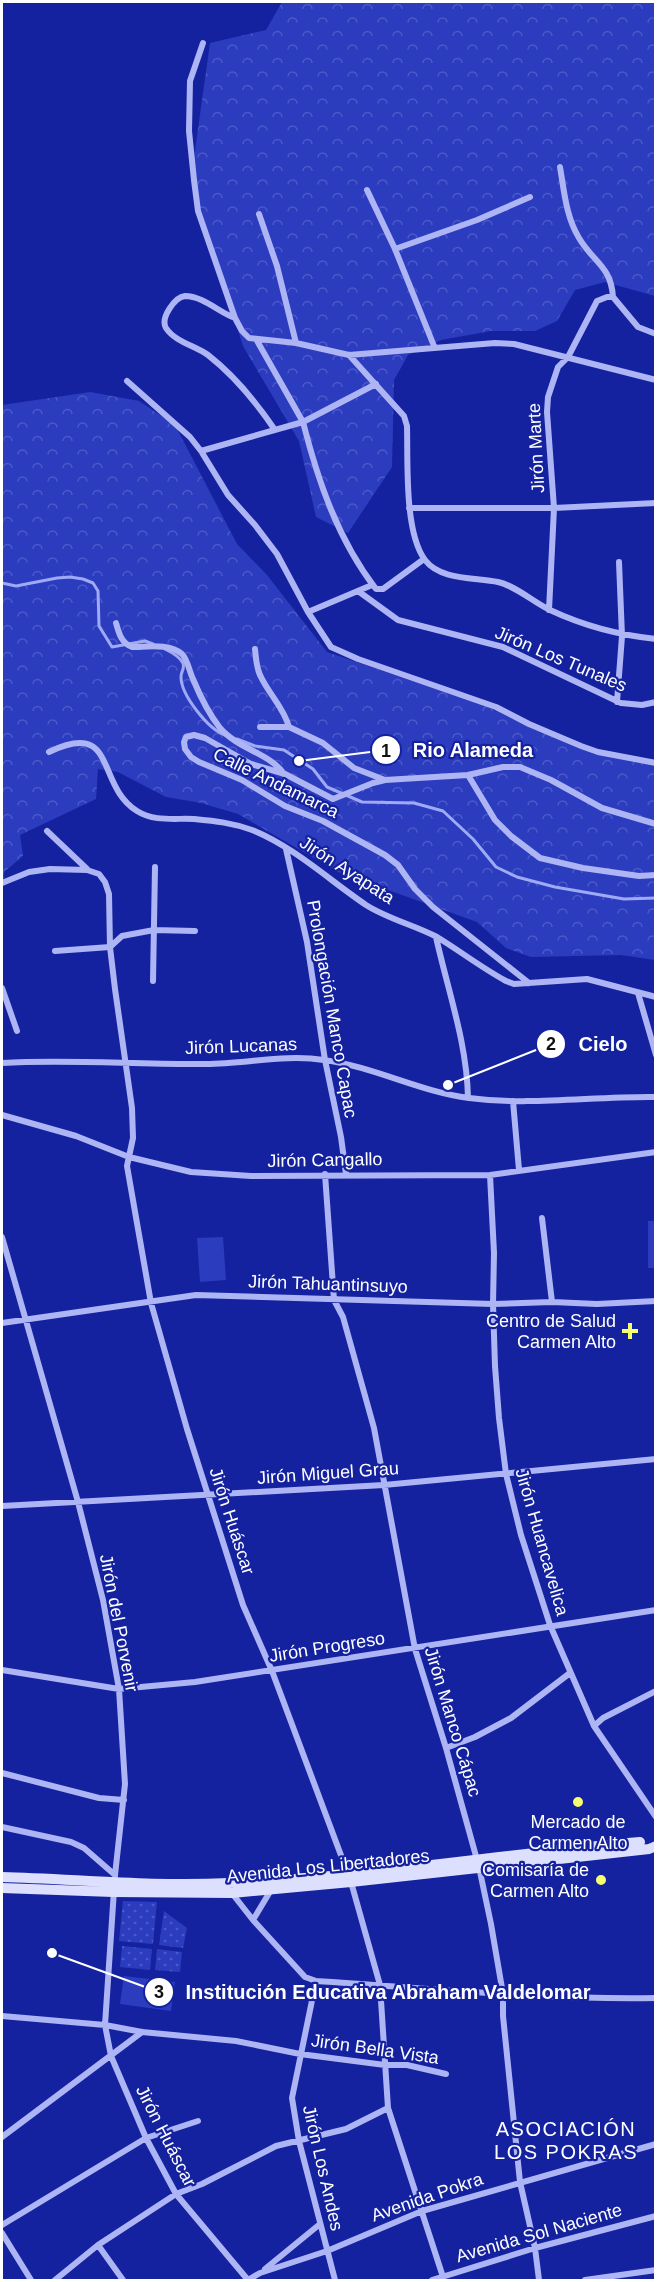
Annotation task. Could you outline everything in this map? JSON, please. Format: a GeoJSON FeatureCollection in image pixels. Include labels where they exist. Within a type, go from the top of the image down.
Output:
{"type":"FeatureCollection","features":[{"type":"Feature","properties":{"kind":"street"},"geometry":{"type":"LineString","coordinates":[[203,43],[190,81],[189,131],[198,211],[236,318],[242,331],[249,338],[296,344],[349,355],[434,346],[504,343],[656,380]]}},
{"type":"Feature","properties":{"kind":"street"},"geometry":{"type":"LineString","coordinates":[[560,166],[569,215],[579,239],[611,279],[613,297],[638,327],[656,334]]}},
{"type":"Feature","properties":{"kind":"street"},"geometry":{"type":"LineString","coordinates":[[366,190],[395,249],[434,346]]}},
{"type":"Feature","properties":{"kind":"street"},"geometry":{"type":"LineString","coordinates":[[395,249],[477,220],[530,197]]}},
{"type":"Feature","properties":{"kind":"street"},"geometry":{"type":"LineString","coordinates":[[259,214],[277,266],[296,344]]}},
{"type":"Feature","properties":{"kind":"street"},"geometry":{"type":"LineString","coordinates":[[236,318],[186,296],[174,304],[165,315],[164,320],[166,327],[177,338],[207,354],[237,382],[250,395],[276,430]]}},
{"type":"Feature","properties":{"kind":"street","name":"Jirón Marte"},"geometry":{"type":"LineString","coordinates":[[549,610],[554,508],[547,405],[558,367],[568,357],[597,301],[613,297]]}},
{"type":"Feature","properties":{"kind":"street"},"geometry":{"type":"LineString","coordinates":[[256,339],[303,422],[312,458],[344,539],[372,585],[378,591],[424,560]]}},
{"type":"Feature","properties":{"kind":"street"},"geometry":{"type":"LineString","coordinates":[[349,355],[404,416],[407,426],[409,508],[415,536],[424,560],[444,573],[500,583],[549,610],[622,636],[656,639]]}},
{"type":"Feature","properties":{"kind":"street"},"geometry":{"type":"LineString","coordinates":[[127,381],[190,437],[201,451],[228,495],[277,554],[308,612],[331,647],[344,654],[496,707],[581,746],[598,752],[656,763]]}},
{"type":"Feature","properties":{"kind":"street"},"geometry":{"type":"LineString","coordinates":[[201,451],[303,422],[376,384]]}},
{"type":"Feature","properties":{"kind":"street"},"geometry":{"type":"LineString","coordinates":[[409,508],[554,508],[656,503]]}},
{"type":"Feature","properties":{"kind":"street"},"geometry":{"type":"LineString","coordinates":[[617,702],[622,636],[620,562]]}},
{"type":"Feature","properties":{"kind":"street"},"geometry":{"type":"LineString","coordinates":[[308,612],[372,585]]}},
{"type":"Feature","properties":{"kind":"street","name":"Jirón Los Tunales"},"geometry":{"type":"LineString","coordinates":[[358,591],[398,620],[503,647],[617,702],[642,705],[656,702]]}},
{"type":"Feature","properties":{"kind":"street"},"geometry":{"type":"LineString","coordinates":[[116,622],[120,637],[127,645],[167,647],[181,653],[186,659],[202,700],[220,728],[247,749],[273,761],[285,774]]}},
{"type":"Feature","properties":{"kind":"street"},"geometry":{"type":"LineString","coordinates":[[255,649],[257,668],[261,678],[287,718],[289,727]]}},
{"type":"Feature","properties":{"kind":"street"},"geometry":{"type":"LineString","coordinates":[[260,727],[289,727],[323,743],[354,768],[386,780]]}},
{"type":"Feature","properties":{"kind":"street","name":"Calle Andamarca"},"geometry":{"type":"LineString","coordinates":[[529,983],[433,907],[415,889],[398,865],[385,855],[323,821],[285,806],[242,780],[199,762],[185,749],[186,737],[194,735],[205,738],[251,764],[285,774],[333,799],[372,783],[386,780],[468,775],[503,767],[519,767],[551,780],[602,808],[656,824]]}},
{"type":"Feature","properties":{"kind":"street","name":"Jirón Ayapata"},"geometry":{"type":"LineString","coordinates":[[49,752],[64,745],[81,742],[91,745],[100,753],[117,791],[126,804],[142,814],[156,819],[231,823],[254,831],[286,849],[369,907],[436,937],[506,981],[514,984],[586,979],[656,997]]}},
{"type":"Feature","properties":{"kind":"street"},"geometry":{"type":"LineString","coordinates":[[468,775],[495,820],[511,836],[540,858],[583,868],[639,876],[656,875]]}},
{"type":"Feature","properties":{"kind":"street","name":"Jirón Huáscar"},"geometry":{"type":"LineString","coordinates":[[47,831],[87,870],[99,874],[109,894],[111,947],[132,1118],[133,1138],[127,1166],[152,1303],[207,1496],[243,1605],[272,1671],[350,1878],[380,1985],[388,2108],[443,2278]]}},
{"type":"Feature","properties":{"kind":"street","name":"Prolongación Manco Capac"},"geometry":{"type":"LineString","coordinates":[[286,849],[307,942],[325,1060],[346,1174]]}},
{"type":"Feature","properties":{"kind":"street"},"geometry":{"type":"LineString","coordinates":[[153,981],[155,867]]}},
{"type":"Feature","properties":{"kind":"street"},"geometry":{"type":"LineString","coordinates":[[2,883],[29,872],[50,868],[87,870]]}},
{"type":"Feature","properties":{"kind":"street"},"geometry":{"type":"LineString","coordinates":[[55,951],[111,947],[122,936],[154,930],[195,931]]}},
{"type":"Feature","properties":{"kind":"street"},"geometry":{"type":"LineString","coordinates":[[436,937],[462,1041],[468,1098]]}},
{"type":"Feature","properties":{"kind":"street"},"geometry":{"type":"LineString","coordinates":[[2,988],[17,1031]]}},
{"type":"Feature","properties":{"kind":"street"},"geometry":{"type":"LineString","coordinates":[[638,993],[656,1055]]}},
{"type":"Feature","properties":{"kind":"street","name":"Jirón Lucanas"},"geometry":{"type":"LineString","coordinates":[[2,1063],[38,1061],[209,1065],[287,1057],[325,1060],[370,1069],[435,1091],[468,1098],[513,1101],[656,1097]]}},
{"type":"Feature","properties":{"kind":"street"},"geometry":{"type":"LineString","coordinates":[[513,1101],[519,1170]]}},
{"type":"Feature","properties":{"kind":"street","name":"Jirón Cangallo"},"geometry":{"type":"LineString","coordinates":[[2,1115],[76,1136],[129,1157],[191,1172],[250,1176],[490,1175],[656,1152]]}},
{"type":"Feature","properties":{"kind":"street","name":"Jirón Manco Cápac"},"geometry":{"type":"LineString","coordinates":[[325,1174],[334,1300],[343,1317],[374,1428],[415,1649],[478,1863],[491,1924],[503,1994],[502,2016],[520,2182],[535,2248],[539,2280]]}},
{"type":"Feature","properties":{"kind":"street","name":"Jirón Huancavelica"},"geometry":{"type":"LineString","coordinates":[[490,1175],[494,1253],[495,1366],[506,1474],[521,1535],[550,1625],[594,1726],[656,1817]]}},
{"type":"Feature","properties":{"kind":"street"},"geometry":{"type":"LineString","coordinates":[[542,1218],[552,1302]]}},
{"type":"Feature","properties":{"kind":"street","name":"Jirón del Porvenir"},"geometry":{"type":"LineString","coordinates":[[2,1237],[78,1502],[103,1600],[119,1689],[125,1784],[114,1883],[105,2025]]}},
{"type":"Feature","properties":{"kind":"street","name":"Jirón Tahuantinsuyo"},"geometry":{"type":"LineString","coordinates":[[2,1323],[196,1295],[493,1304],[552,1302],[597,1304],[656,1301]]}},
{"type":"Feature","properties":{"kind":"street","name":"Jirón Miguel Grau"},"geometry":{"type":"LineString","coordinates":[[2,1506],[384,1485],[656,1459]]}},
{"type":"Feature","properties":{"kind":"street","name":"Jirón Progreso"},"geometry":{"type":"LineString","coordinates":[[2,1670],[119,1689],[195,1682],[272,1671],[550,1625],[656,1610]]}},
{"type":"Feature","properties":{"kind":"street"},"geometry":{"type":"LineString","coordinates":[[446,1748],[475,1737],[511,1718],[570,1673]]}},
{"type":"Feature","properties":{"kind":"street"},"geometry":{"type":"LineString","coordinates":[[594,1726],[603,1718],[656,1691]]}},
{"type":"Feature","properties":{"kind":"street"},"geometry":{"type":"LineString","coordinates":[[2,1773],[99,1798],[124,1800]]}},
{"type":"Feature","properties":{"kind":"street"},"geometry":{"type":"LineString","coordinates":[[2,1827],[71,1842],[84,1848],[114,1883]]}},
{"type":"Feature","properties":{"kind":"street","name":"Avenida Los Libertadores"},"geometry":{"type":"LineString","coordinates":[[2,1877],[229,1888],[350,1878],[656,1841]]}},
{"type":"Feature","properties":{"kind":"street","name":"Avenida Los Libertadores"},"geometry":{"type":"LineString","coordinates":[[478,1863],[649,1849],[656,1846]]}},
{"type":"Feature","properties":{"kind":"street","name":"Avenida Los Libertadores"},"geometry":{"type":"LineString","coordinates":[[2,1888],[114,1883]]}},
{"type":"Feature","properties":{"kind":"street"},"geometry":{"type":"LineString","coordinates":[[253,1920],[271,1885]]}},
{"type":"Feature","properties":{"kind":"street"},"geometry":{"type":"LineString","coordinates":[[229,1888],[253,1920],[305,1977],[316,1981],[503,1994],[606,1999],[656,1998]]}},
{"type":"Feature","properties":{"kind":"street","name":"Jirón Los Andes"},"geometry":{"type":"LineString","coordinates":[[316,1981],[292,2098],[299,2141],[335,2280]]}},
{"type":"Feature","properties":{"kind":"street","name":"Jirón Bella Vista"},"geometry":{"type":"LineString","coordinates":[[2,2016],[105,2025],[142,2032],[236,2041],[300,2054],[385,2065],[407,2065],[446,2074]]}},
{"type":"Feature","properties":{"kind":"street","name":"Jirón Huáscar"},"geometry":{"type":"LineString","coordinates":[[105,2025],[111,2056],[146,2138],[176,2194],[248,2280]]}},
{"type":"Feature","properties":{"kind":"street"},"geometry":{"type":"LineString","coordinates":[[2,2137],[142,2032]]}},
{"type":"Feature","properties":{"kind":"street"},"geometry":{"type":"LineString","coordinates":[[56,2280],[98,2245],[176,2194],[202,2184],[276,2146],[346,2129],[388,2108]]}},
{"type":"Feature","properties":{"kind":"street"},"geometry":{"type":"LineString","coordinates":[[2,2225],[146,2138],[198,2121]]}},
{"type":"Feature","properties":{"kind":"street","name":"Avenida Pokra"},"geometry":{"type":"LineString","coordinates":[[248,2280],[260,2273],[327,2251],[422,2211],[656,2144]]}},
{"type":"Feature","properties":{"kind":"street","name":"Avenida Sol Naciente"},"geometry":{"type":"LineString","coordinates":[[432,2280],[535,2248],[656,2216]]}},
{"type":"Feature","properties":{"kind":"street"},"geometry":{"type":"LineString","coordinates":[[260,2273],[320,2224]]}},
{"type":"Feature","properties":{"kind":"street"},"geometry":{"type":"LineString","coordinates":[[2,2233],[31,2280]]}},
{"type":"Feature","properties":{"kind":"street"},"geometry":{"type":"LineString","coordinates":[[98,2245],[123,2280]]}},
{"type":"Feature","properties":{"kind":"street"},"geometry":{"type":"LineString","coordinates":[[585,2280],[612,2279],[656,2270]]}},
{"type":"Feature","properties":{"kind":"green space"},"geometry":{"type":"Polygon","coordinates":[[[282,2],[655,2],[655,296],[605,282],[575,290],[557,321],[535,331],[491,331],[441,340],[408,355],[394,380],[392,467],[348,533],[316,517],[299,441],[243,346],[191,179],[210,43],[266,30],[282,2]]]}},
{"type":"Feature","properties":{"kind":"green space"},"geometry":{"type":"Polygon","coordinates":[[[90,392],[139,401],[175,425],[237,544],[267,575],[327,652],[483,705],[577,748],[655,764],[655,960],[621,955],[531,957],[506,948],[477,922],[338,872],[238,814],[201,803],[166,797],[118,772],[98,769],[96,799],[20,835],[23,856],[4,872],[5,885],[2,887],[2,405],[90,392]]]}},
{"type":"Feature","properties":{"kind":"green space"},"geometry":{"type":"Polygon","coordinates":[[[648,1221],[655,1221],[655,1268],[648,1268],[648,1221]]]}},
{"type":"Feature","properties":{"kind":"green space"},"geometry":{"type":"Polygon","coordinates":[[[223,1237],[226,1280],[200,1282],[197,1238],[223,1237]]]}},
{"type":"Feature","properties":{"kind":"green space"},"geometry":{"type":"Polygon","coordinates":[[[123,1901],[157,1902],[153,1944],[119,1941],[123,1901]]]}},
{"type":"Feature","properties":{"kind":"green space"},"geometry":{"type":"Polygon","coordinates":[[[164,1911],[187,1928],[183,1948],[159,1945],[164,1911]]]}},
{"type":"Feature","properties":{"kind":"green space"},"geometry":{"type":"Polygon","coordinates":[[[122,1946],[152,1949],[150,1970],[120,1967],[122,1946]]]}},
{"type":"Feature","properties":{"kind":"green space"},"geometry":{"type":"Polygon","coordinates":[[[157,1949],[182,1952],[180,1972],[155,1970],[157,1949]]]}},
{"type":"Feature","properties":{"kind":"green space"},"geometry":{"type":"Polygon","coordinates":[[[124,1976],[175,1982],[171,2011],[120,2004],[124,1976]]]}},
{"type":"Feature","properties":{"kind":"waterway"},"geometry":{"type":"LineString","coordinates":[[2,583],[16,586],[70,577],[93,583],[98,591],[99,626],[112,647],[145,641],[153,644]]}},
{"type":"Feature","properties":{"kind":"waterway"},"geometry":{"type":"LineString","coordinates":[[165,649],[183,663],[182,684],[190,702],[211,726],[225,735]]}},
{"type":"Feature","properties":{"kind":"waterway"},"geometry":{"type":"LineString","coordinates":[[237,739],[255,746],[284,750],[313,769],[327,787],[362,802],[414,803],[443,811],[473,839],[496,867],[517,877],[555,887],[624,899],[656,898]]}},
{"type":"Feature","properties":{"kind":"place","name":"Rio Alameda"},"geometry":{"type":"Point","coordinates":[299,761]}},
{"type":"Feature","properties":{"kind":"place","name":"Cielo"},"geometry":{"type":"Point","coordinates":[448,1085]}},
{"type":"Feature","properties":{"kind":"place","name":"Centro de Salud Carmen Alto"},"geometry":{"type":"Point","coordinates":[630,1331]}},
{"type":"Feature","properties":{"kind":"place","name":"Mercado de Carmen Alto"},"geometry":{"type":"Point","coordinates":[578,1802]}},
{"type":"Feature","properties":{"kind":"place","name":"Comisaría de Carmen Alto"},"geometry":{"type":"Point","coordinates":[601,1880]}},
{"type":"Feature","properties":{"kind":"place","name":"Institución Educativa Abraham Valdelomar"},"geometry":{"type":"Point","coordinates":[52,1953]}},
{"type":"Feature","properties":{"kind":"district","name":"ASOCIACIÓN LOS POKRAS"},"geometry":{"type":"Point","coordinates":[566,2140]}}]}
